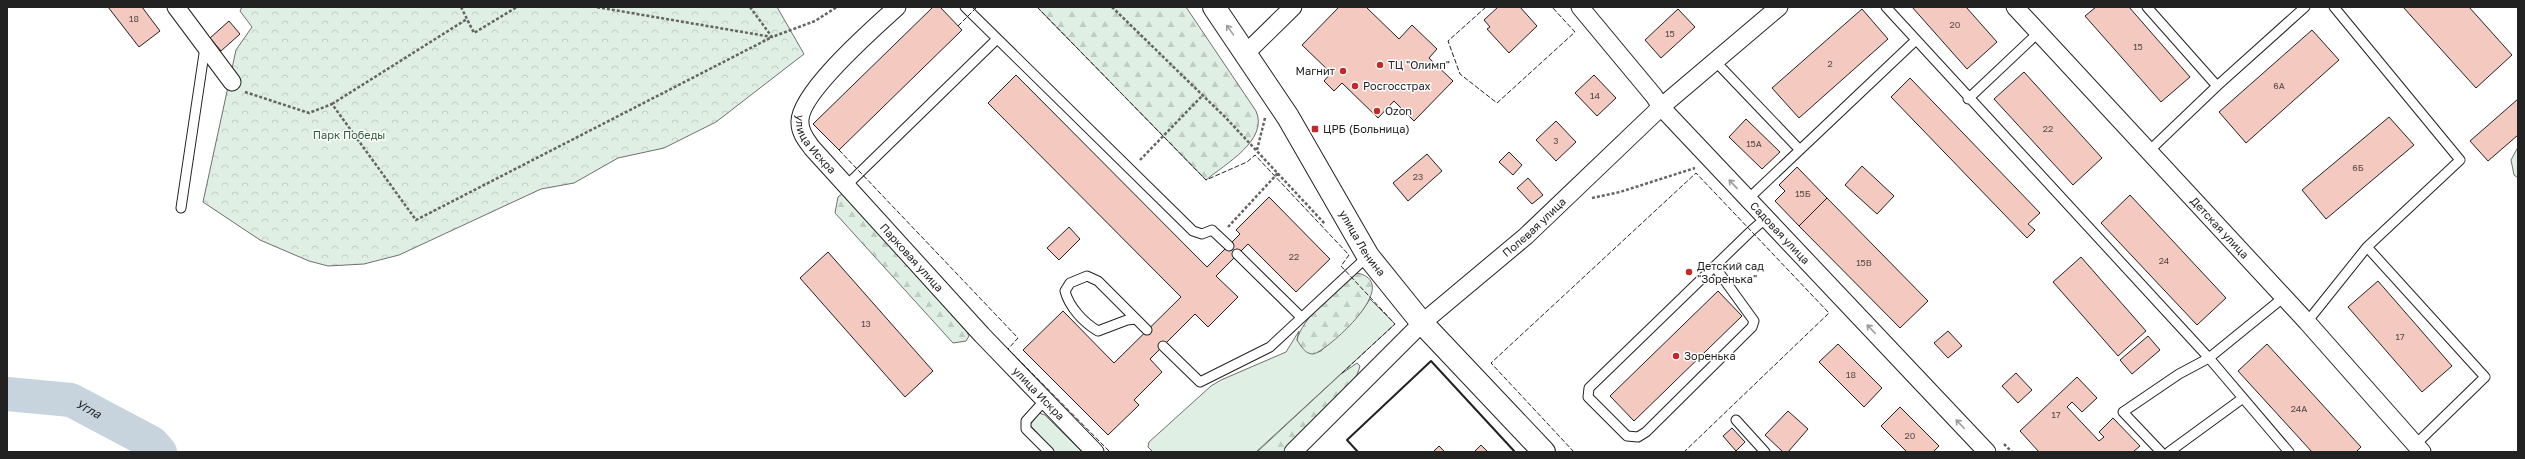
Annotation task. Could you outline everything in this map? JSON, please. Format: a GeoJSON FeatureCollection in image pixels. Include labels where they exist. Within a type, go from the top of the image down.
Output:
{"type":"FeatureCollection","features":[{"type":"Feature","properties":{"kind":"street"},"geometry":{"type":"LineString","coordinates":[[176,7],[232,82]]}},
{"type":"Feature","properties":{"kind":"street","name":"улица Искра"},"geometry":{"type":"LineString","coordinates":[[845,183],[805,139],[800,123],[805,104],[818,84],[897,7]]}},
{"type":"Feature","properties":{"kind":"street","name":"улица Ленина"},"geometry":{"type":"LineString","coordinates":[[1214,7],[1288,117],[1368,256],[1422,322],[1544,452]]}},
{"type":"Feature","properties":{"kind":"street"},"geometry":{"type":"LineString","coordinates":[[1246,53],[1292,7]]}},
{"type":"Feature","properties":{"kind":"street","name":"Садовая улица"},"geometry":{"type":"LineString","coordinates":[[1580,7],[1654,96],[1661,107],[1747,200],[1987,452]]}},
{"type":"Feature","properties":{"kind":"street","name":"Полевая улица"},"geometry":{"type":"LineString","coordinates":[[1293,452],[1422,322],[1526,236],[1661,107],[1779,7]]}},
{"type":"Feature","properties":{"kind":"street","name":"Детская улица"},"geometry":{"type":"LineString","coordinates":[[2014,7],[2307,322],[2418,448]]}},
{"type":"Feature","properties":{"kind":"street","name":"Парковая улица"},"geometry":{"type":"LineString","coordinates":[[845,183],[982,335]]}},
{"type":"Feature","properties":{"kind":"street","name":"улица Искра"},"geometry":{"type":"LineString","coordinates":[[982,335],[1095,452]]}},
{"type":"Feature","properties":{"kind":"lane"},"geometry":{"type":"LineString","coordinates":[[965,7],[1193,231],[1202,234],[1212,230],[1229,246]]}},
{"type":"Feature","properties":{"kind":"lane"},"geometry":{"type":"LineString","coordinates":[[1886,7],[1968,99],[2209,358],[2289,452]]}},
{"type":"Feature","properties":{"kind":"lane"},"geometry":{"type":"LineString","coordinates":[[2147,7],[2217,86]]}},
{"type":"Feature","properties":{"kind":"lane"},"geometry":{"type":"LineString","coordinates":[[2148,151],[2217,86],[2305,7]]}},
{"type":"Feature","properties":{"kind":"lane"},"geometry":{"type":"LineString","coordinates":[[2307,322],[2367,247],[2460,160],[2334,7]]}},
{"type":"Feature","properties":{"kind":"lane"},"geometry":{"type":"LineString","coordinates":[[1968,99],[2038,33]]}},
{"type":"Feature","properties":{"kind":"lane"},"geometry":{"type":"LineString","coordinates":[[845,183],[997,39]]}},
{"type":"Feature","properties":{"kind":"lane"},"geometry":{"type":"LineString","coordinates":[[1747,200],[1799,149],[1916,40]]}},
{"type":"Feature","properties":{"kind":"lane"},"geometry":{"type":"LineString","coordinates":[[181,208],[205,45]]}},
{"type":"Feature","properties":{"kind":"lane"},"geometry":{"type":"LineString","coordinates":[[1715,61],[1799,149]]}},
{"type":"Feature","properties":{"kind":"lane"},"geometry":{"type":"LineString","coordinates":[[1714,267],[1754,320],[1752,327],[1646,432],[1638,437],[1627,436],[1588,398],[1589,388],[1714,267],[1765,219]]}},
{"type":"Feature","properties":{"kind":"lane"},"geometry":{"type":"LineString","coordinates":[[2367,247],[2485,377],[2418,448]]}},
{"type":"Feature","properties":{"kind":"lane"},"geometry":{"type":"LineString","coordinates":[[1237,254],[1301,317]]}},
{"type":"Feature","properties":{"kind":"lane"},"geometry":{"type":"LineString","coordinates":[[1163,346],[1200,382],[1270,347],[1368,256]]}},
{"type":"Feature","properties":{"kind":"lane"},"geometry":{"type":"LineString","coordinates":[[1136,319],[1127,320],[1098,331],[1090,327],[1068,301],[1065,291],[1070,283],[1087,276],[1098,281],[1136,319],[1147,330]]}},
{"type":"Feature","properties":{"kind":"lane"},"geometry":{"type":"LineString","coordinates":[[2161,452],[2123,412],[2179,374],[2209,358],[2284,297]]}},
{"type":"Feature","properties":{"kind":"lane"},"geometry":{"type":"LineString","coordinates":[[2169,452],[2243,398]]}},
{"type":"Feature","properties":{"kind":"lane"},"geometry":{"type":"LineString","coordinates":[[1045,400],[1026,421],[1026,429],[1049,452]]}},
{"type":"Feature","properties":{"kind":"lane"},"geometry":{"type":"LineString","coordinates":[[1736,420],[1765,452]]}},
{"type":"Feature","properties":{"kind":"path"},"geometry":{"type":"LineString","coordinates":[[461,7],[474,33],[517,7]]}},
{"type":"Feature","properties":{"kind":"path"},"geometry":{"type":"LineString","coordinates":[[596,7],[772,37]]}},
{"type":"Feature","properties":{"kind":"path"},"geometry":{"type":"LineString","coordinates":[[750,7],[772,37]]}},
{"type":"Feature","properties":{"kind":"path"},"geometry":{"type":"LineString","coordinates":[[332,104],[416,220],[772,37],[816,21],[837,7]]}},
{"type":"Feature","properties":{"kind":"path"},"geometry":{"type":"LineString","coordinates":[[1112,7],[1278,173],[1330,229]]}},
{"type":"Feature","properties":{"kind":"path"},"geometry":{"type":"LineString","coordinates":[[232,82],[241,91],[309,114],[332,104],[467,19]]}},
{"type":"Feature","properties":{"kind":"path"},"geometry":{"type":"LineString","coordinates":[[1131,170],[1202,96]]}},
{"type":"Feature","properties":{"kind":"path"},"geometry":{"type":"LineString","coordinates":[[1566,198],[1597,198],[1613,194],[1693,169],[1709,159]]}},
{"type":"Feature","properties":{"kind":"path"},"geometry":{"type":"LineString","coordinates":[[1219,236],[1278,173]]}},
{"type":"Feature","properties":{"kind":"green space","name":"Парк Победы"},"geometry":{"type":"Polygon","coordinates":[[[242,7],[777,7],[804,54],[716,122],[664,148],[618,158],[574,183],[541,189],[399,255],[364,264],[328,266],[309,261],[260,240],[203,202],[236,50],[252,27],[240,11],[242,7]]]}},
{"type":"Feature","properties":{"kind":"green space"},"geometry":{"type":"Polygon","coordinates":[[[1037,7],[1186,7],[1256,111],[1258,122],[1256,132],[1251,141],[1234,159],[1206,180],[1037,7]]]}},
{"type":"Feature","properties":{"kind":"green space"},"geometry":{"type":"Polygon","coordinates":[[[2518,147],[2518,178],[2514,175],[2511,160],[2518,147]]]}},
{"type":"Feature","properties":{"kind":"green space"},"geometry":{"type":"Polygon","coordinates":[[[843,193],[967,332],[969,336],[966,341],[953,343],[835,213],[838,197],[843,193]]]}},
{"type":"Feature","properties":{"kind":"green space"},"geometry":{"type":"Polygon","coordinates":[[[1357,273],[1370,279],[1372,290],[1367,303],[1357,317],[1331,343],[1320,351],[1313,354],[1308,353],[1297,340],[1300,332],[1322,303],[1349,278],[1357,273]]]}},
{"type":"Feature","properties":{"kind":"green space"},"geometry":{"type":"Polygon","coordinates":[[[1370,299],[1395,324],[1256,452],[1153,452],[1148,447],[1149,442],[1211,386],[1221,380],[1286,352],[1299,331],[1297,340],[1305,349],[1313,353],[1321,351],[1362,311],[1370,299]]]}},
{"type":"Feature","properties":{"kind":"green space"},"geometry":{"type":"Polygon","coordinates":[[[1357,363],[1360,366],[1356,379],[1286,452],[1257,452],[1341,374],[1357,363]]]}},
{"type":"Feature","properties":{"kind":"green space"},"geometry":{"type":"Polygon","coordinates":[[[1039,413],[1045,415],[1082,452],[1055,452],[1030,425],[1039,413]]]}},
{"type":"Feature","properties":{"kind":"building"},"geometry":{"type":"Polygon","coordinates":[[[108,7],[142,7],[160,31],[139,47],[108,7]]]}},
{"type":"Feature","properties":{"kind":"building"},"geometry":{"type":"Polygon","coordinates":[[[933,7],[940,7],[962,30],[839,150],[813,124],[933,7]]]}},
{"type":"Feature","properties":{"kind":"building","name":"ТЦ \"Олимп\""},"geometry":{"type":"Polygon","coordinates":[[[1339,7],[1366,7],[1399,39],[1412,25],[1437,49],[1429,58],[1453,81],[1414,121],[1394,101],[1378,118],[1342,83],[1334,91],[1324,81],[1331,73],[1302,45],[1339,7]]]}},
{"type":"Feature","properties":{"kind":"building"},"geometry":{"type":"Polygon","coordinates":[[[1498,7],[1520,7],[1537,26],[1509,53],[1487,29],[1490,27],[1484,20],[1498,7]]]}},
{"type":"Feature","properties":{"kind":"building"},"geometry":{"type":"Polygon","coordinates":[[[1912,7],[1966,7],[1997,42],[1967,69],[1912,7]]]}},
{"type":"Feature","properties":{"kind":"building"},"geometry":{"type":"Polygon","coordinates":[[[2096,7],[2129,7],[2190,77],[2161,102],[2085,16],[2096,7]]]}},
{"type":"Feature","properties":{"kind":"building"},"geometry":{"type":"Polygon","coordinates":[[[2403,7],[2469,7],[2512,55],[2476,88],[2403,7]]]}},
{"type":"Feature","properties":{"kind":"building"},"geometry":{"type":"Polygon","coordinates":[[[1678,9],[1695,27],[1661,58],[1645,40],[1678,9]]]}},
{"type":"Feature","properties":{"kind":"building"},"geometry":{"type":"Polygon","coordinates":[[[1862,9],[1888,39],[1799,118],[1772,88],[1862,9]]]}},
{"type":"Feature","properties":{"kind":"building"},"geometry":{"type":"Polygon","coordinates":[[[229,21],[240,34],[221,51],[210,38],[229,21]]]}},
{"type":"Feature","properties":{"kind":"building"},"geometry":{"type":"Polygon","coordinates":[[[2312,30],[2339,60],[2246,143],[2219,112],[2312,30]]]}},
{"type":"Feature","properties":{"kind":"building"},"geometry":{"type":"Polygon","coordinates":[[[2024,72],[2102,158],[2073,185],[1994,99],[2024,72]]]}},
{"type":"Feature","properties":{"kind":"building"},"geometry":{"type":"Polygon","coordinates":[[[1016,75],[1207,267],[1240,234],[1236,230],[1269,197],[1330,259],[1296,292],[1248,244],[1216,276],[1238,297],[1208,327],[1195,314],[1150,359],[1162,372],[1134,400],[1139,405],[1108,435],[1023,350],[1063,311],[1114,363],[1181,297],[988,103],[1016,75]]]}},
{"type":"Feature","properties":{"kind":"building"},"geometry":{"type":"Polygon","coordinates":[[[1594,75],[1616,98],[1597,116],[1575,93],[1594,75]]]}},
{"type":"Feature","properties":{"kind":"building"},"geometry":{"type":"Polygon","coordinates":[[[1910,78],[2040,213],[2028,224],[2035,230],[2027,238],[1891,97],[1910,78]]]}},
{"type":"Feature","properties":{"kind":"building"},"geometry":{"type":"Polygon","coordinates":[[[2518,99],[2518,135],[2488,161],[2470,141],[2518,99]]]}},
{"type":"Feature","properties":{"kind":"building"},"geometry":{"type":"Polygon","coordinates":[[[2389,117],[2414,145],[2326,219],[2302,190],[2389,117]]]}},
{"type":"Feature","properties":{"kind":"building"},"geometry":{"type":"Polygon","coordinates":[[[1746,119],[1780,152],[1762,169],[1729,137],[1746,119]]]}},
{"type":"Feature","properties":{"kind":"building"},"geometry":{"type":"Polygon","coordinates":[[[1556,121],[1576,142],[1556,161],[1536,140],[1556,121]]]}},
{"type":"Feature","properties":{"kind":"building"},"geometry":{"type":"Polygon","coordinates":[[[1509,152],[1522,165],[1513,175],[1499,162],[1509,152]]]}},
{"type":"Feature","properties":{"kind":"building"},"geometry":{"type":"Polygon","coordinates":[[[1427,154],[1442,171],[1408,201],[1393,183],[1427,154]]]}},
{"type":"Feature","properties":{"kind":"building"},"geometry":{"type":"Polygon","coordinates":[[[1862,166],[1894,196],[1877,214],[1845,185],[1862,166]]]}},
{"type":"Feature","properties":{"kind":"building"},"geometry":{"type":"Polygon","coordinates":[[[1797,167],[1827,198],[1799,226],[1775,201],[1785,191],[1779,185],[1797,167]]]}},
{"type":"Feature","properties":{"kind":"building"},"geometry":{"type":"Polygon","coordinates":[[[1528,178],[1543,195],[1532,204],[1517,188],[1528,178]]]}},
{"type":"Feature","properties":{"kind":"building"},"geometry":{"type":"Polygon","coordinates":[[[2130,195],[2226,298],[2197,325],[2101,223],[2130,195]]]}},
{"type":"Feature","properties":{"kind":"building"},"geometry":{"type":"Polygon","coordinates":[[[1827,198],[1928,301],[1900,328],[1799,226],[1827,198]]]}},
{"type":"Feature","properties":{"kind":"building"},"geometry":{"type":"Polygon","coordinates":[[[1069,227],[1080,239],[1059,260],[1047,248],[1069,227]]]}},
{"type":"Feature","properties":{"kind":"building"},"geometry":{"type":"Polygon","coordinates":[[[828,252],[933,371],[905,397],[800,278],[828,252]]]}},
{"type":"Feature","properties":{"kind":"building"},"geometry":{"type":"Polygon","coordinates":[[[2081,257],[2146,331],[2118,356],[2053,282],[2081,257]]]}},
{"type":"Feature","properties":{"kind":"building"},"geometry":{"type":"Polygon","coordinates":[[[2378,281],[2452,366],[2422,392],[2348,307],[2378,281]]]}},
{"type":"Feature","properties":{"kind":"building","name":"Зоренька"},"geometry":{"type":"Polygon","coordinates":[[[1718,291],[1742,316],[1634,421],[1610,396],[1718,291]]]}},
{"type":"Feature","properties":{"kind":"building"},"geometry":{"type":"Polygon","coordinates":[[[1948,331],[1962,346],[1948,358],[1934,343],[1948,331]]]}},
{"type":"Feature","properties":{"kind":"building"},"geometry":{"type":"Polygon","coordinates":[[[2148,336],[2160,350],[2132,374],[2120,360],[2148,336]]]}},
{"type":"Feature","properties":{"kind":"building"},"geometry":{"type":"Polygon","coordinates":[[[1838,344],[1882,388],[1864,407],[1819,362],[1838,344]]]}},
{"type":"Feature","properties":{"kind":"building"},"geometry":{"type":"Polygon","coordinates":[[[2267,344],[2361,447],[2356,452],[2312,452],[2238,371],[2267,344]]]}},
{"type":"Feature","properties":{"kind":"building"},"geometry":{"type":"Polygon","coordinates":[[[2016,373],[2032,390],[2018,403],[2002,386],[2016,373]]]}},
{"type":"Feature","properties":{"kind":"building"},"geometry":{"type":"Polygon","coordinates":[[[2077,377],[2097,398],[2082,412],[2072,402],[2067,407],[2099,441],[2104,437],[2099,432],[2113,418],[2140,446],[2133,452],[2039,452],[2020,431],[2077,377]]]}},
{"type":"Feature","properties":{"kind":"building"},"geometry":{"type":"Polygon","coordinates":[[[1900,407],[1939,446],[1933,452],[1907,452],[1881,426],[1900,407]]]}},
{"type":"Feature","properties":{"kind":"building"},"geometry":{"type":"Polygon","coordinates":[[[1788,411],[1808,429],[1788,452],[1783,452],[1765,435],[1788,411]]]}},
{"type":"Feature","properties":{"kind":"building"},"geometry":{"type":"Polygon","coordinates":[[[1732,428],[1745,442],[1736,451],[1723,436],[1732,428]]]}},
{"type":"Feature","properties":{"kind":"building"},"geometry":{"type":"Polygon","coordinates":[[[1481,445],[1488,452],[1474,452],[1481,445]]]}},
{"type":"Feature","properties":{"kind":"building"},"geometry":{"type":"Polygon","coordinates":[[[1439,446],[1445,452],[1433,452],[1439,446]]]}},
{"type":"Feature","properties":{"kind":"waterway","name":"Угла"},"geometry":{"type":"LineString","coordinates":[[7,394],[71,400],[152,443],[160,452]]}},
{"type":"Feature","properties":{"kind":"fence"},"geometry":{"type":"LineString","coordinates":[[958,26],[977,7]]}},
{"type":"Feature","properties":{"kind":"fence"},"geometry":{"type":"LineString","coordinates":[[1037,7],[1206,180],[1247,162],[1255,155],[1349,255],[1341,266],[1395,324],[1341,374]]}},
{"type":"Feature","properties":{"kind":"fence"},"geometry":{"type":"LineString","coordinates":[[1486,7],[1448,41],[1460,74],[1497,103],[1575,32],[1552,7]]}},
{"type":"Feature","properties":{"kind":"fence"},"geometry":{"type":"LineString","coordinates":[[839,150],[1018,338],[1008,349],[1110,452]]}},
{"type":"Feature","properties":{"kind":"fence"},"geometry":{"type":"LineString","coordinates":[[1574,452],[1491,363],[1696,173],[1829,313],[1684,452]]}},
{"type":"Feature","properties":{"kind":"wall"},"geometry":{"type":"LineString","coordinates":[[1358,452],[1347,440],[1431,361],[1515,452]]}},
{"type":"Feature","properties":{"kind":"place","name":"ТЦ \"Олимп\""},"geometry":{"type":"Point","coordinates":[1380,65]}},
{"type":"Feature","properties":{"kind":"place","name":"Магнит"},"geometry":{"type":"Point","coordinates":[1343,71]}},
{"type":"Feature","properties":{"kind":"place","name":"Росгосстрах"},"geometry":{"type":"Point","coordinates":[1355,86]}},
{"type":"Feature","properties":{"kind":"place","name":"Ozon"},"geometry":{"type":"Point","coordinates":[1377,111]}},
{"type":"Feature","properties":{"kind":"place","name":"ЦРБ (Больница)"},"geometry":{"type":"Point","coordinates":[1315,129]}},
{"type":"Feature","properties":{"kind":"place","name":"Детский сад \"Зоренька\""},"geometry":{"type":"Point","coordinates":[1689,272]}},
{"type":"Feature","properties":{"kind":"place","name":"Зоренька"},"geometry":{"type":"Point","coordinates":[1676,356]}}]}
